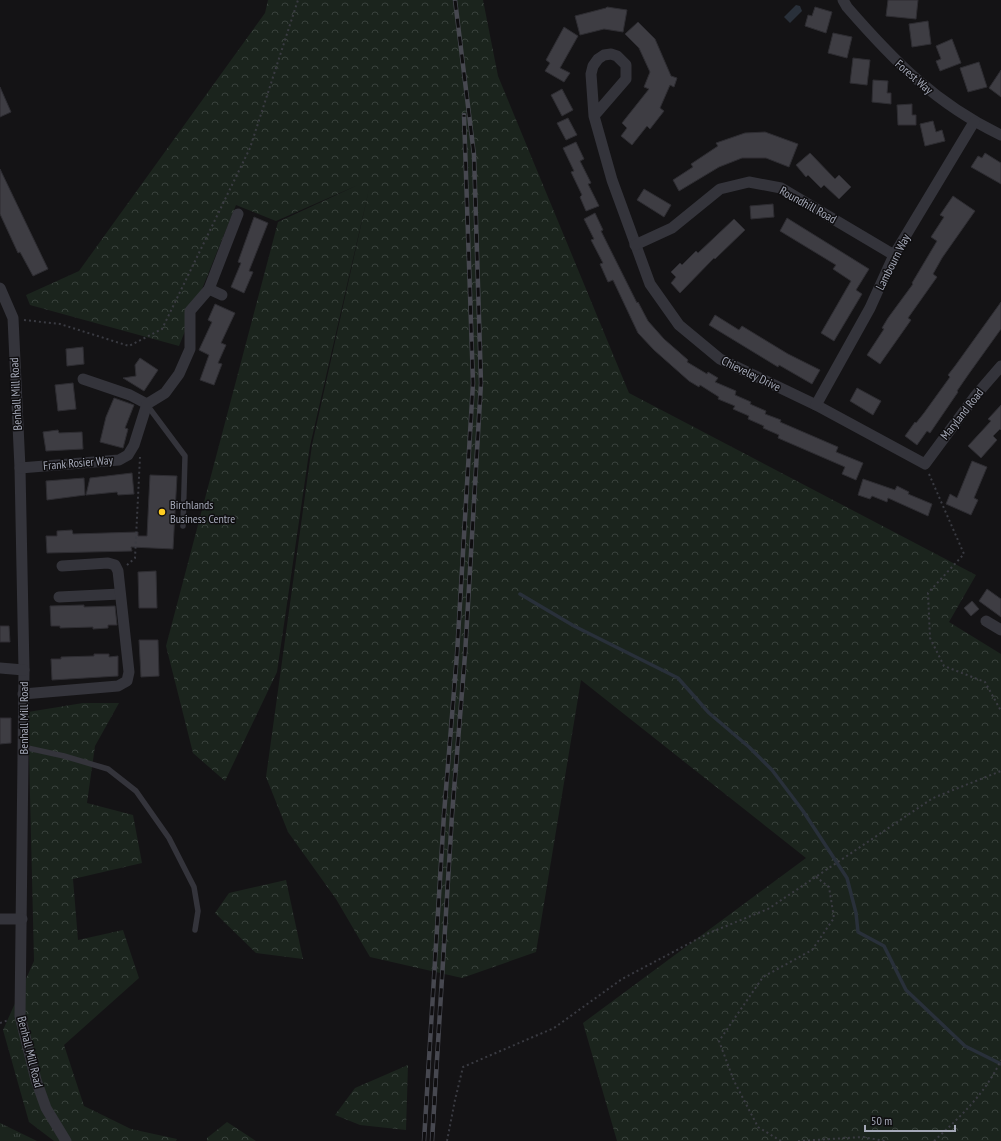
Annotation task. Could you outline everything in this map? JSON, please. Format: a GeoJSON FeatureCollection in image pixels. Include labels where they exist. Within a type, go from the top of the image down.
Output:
{"type":"FeatureCollection","features":[{"type":"Feature","properties":{"kind":"street","name":"Forest Way"},"geometry":{"type":"LineString","coordinates":[[843,0],[886,52],[928,90],[974,122],[1001,135]]}},
{"type":"Feature","properties":{"kind":"street","name":"Chieveley Drive"},"geometry":{"type":"LineString","coordinates":[[594,116],[626,79],[626,65],[622,60],[611,54],[604,55],[593,66],[591,74],[594,116],[612,180],[650,284],[679,325],[720,359],[816,405],[925,464]]}},
{"type":"Feature","properties":{"kind":"street","name":"Lambourn Way"},"geometry":{"type":"LineString","coordinates":[[816,405],[870,308],[894,255],[974,122]]}},
{"type":"Feature","properties":{"kind":"street","name":"Roundhill Road"},"geometry":{"type":"LineString","coordinates":[[635,245],[672,228],[720,190],[749,182],[781,188],[894,255]]}},
{"type":"Feature","properties":{"kind":"street"},"geometry":{"type":"LineString","coordinates":[[83,379],[130,395],[146,404],[166,393],[179,374],[190,349],[190,311],[209,289],[238,214]]}},
{"type":"Feature","properties":{"kind":"street","name":"Benhall Mill Road"},"geometry":{"type":"LineString","coordinates":[[0,288],[13,318],[20,468],[24,670],[20,1016],[36,1080],[46,1108],[66,1141]]}},
{"type":"Feature","properties":{"kind":"street"},"geometry":{"type":"LineString","coordinates":[[209,289],[222,295]]}},
{"type":"Feature","properties":{"kind":"street","name":"Maryland Road"},"geometry":{"type":"LineString","coordinates":[[925,464],[976,395],[1001,366]]}},
{"type":"Feature","properties":{"kind":"street","name":"Frank Rosier Way"},"geometry":{"type":"LineString","coordinates":[[20,468],[119,460],[128,455],[134,445],[146,404]]}},
{"type":"Feature","properties":{"kind":"street"},"geometry":{"type":"LineString","coordinates":[[23,694],[118,686],[127,681],[129,672],[118,571],[115,565],[108,563],[62,566]]}},
{"type":"Feature","properties":{"kind":"street"},"geometry":{"type":"LineString","coordinates":[[59,597],[120,594]]}},
{"type":"Feature","properties":{"kind":"street"},"geometry":{"type":"LineString","coordinates":[[986,621],[1001,630]]}},
{"type":"Feature","properties":{"kind":"street"},"geometry":{"type":"LineString","coordinates":[[0,668],[24,670]]}},
{"type":"Feature","properties":{"kind":"street"},"geometry":{"type":"LineString","coordinates":[[0,919],[22,919]]}},
{"type":"Feature","properties":{"kind":"lane"},"geometry":{"type":"LineString","coordinates":[[146,404],[185,456],[183,526]]}},
{"type":"Feature","properties":{"kind":"lane"},"geometry":{"type":"LineString","coordinates":[[23,747],[64,756],[108,770],[136,791],[169,838],[194,887],[198,911],[195,930]]}},
{"type":"Feature","properties":{"kind":"path"},"geometry":{"type":"LineString","coordinates":[[13,318],[60,324],[129,346],[162,329],[250,148],[298,0]]}},
{"type":"Feature","properties":{"kind":"path"},"geometry":{"type":"LineString","coordinates":[[118,571],[135,558],[140,459],[134,445]]}},
{"type":"Feature","properties":{"kind":"path"},"geometry":{"type":"LineString","coordinates":[[925,464],[964,554],[928,593],[930,638],[944,666],[985,682],[1001,711]]}},
{"type":"Feature","properties":{"kind":"path"},"geometry":{"type":"LineString","coordinates":[[447,1141],[463,1067],[554,1028],[622,979],[709,933],[768,909],[933,798],[1001,771]]}},
{"type":"Feature","properties":{"kind":"path"},"geometry":{"type":"LineString","coordinates":[[781,1141],[758,1127],[734,1081],[719,1041],[763,976],[812,950],[834,918],[829,887],[816,876]]}},
{"type":"Feature","properties":{"kind":"path"},"geometry":{"type":"LineString","coordinates":[[934,1141],[974,1103],[999,1067],[1001,1060]]}},
{"type":"Feature","properties":{"kind":"path"},"geometry":{"type":"LineString","coordinates":[[798,1141],[863,1136],[885,1141]]}},
{"type":"Feature","properties":{"kind":"green space"},"geometry":{"type":"Polygon","coordinates":[[[268,0],[483,0],[498,76],[629,393],[976,575],[949,622],[1001,654],[1001,1141],[617,1141],[583,1023],[806,858],[581,680],[536,952],[462,978],[370,957],[336,899],[288,832],[266,777],[312,445],[370,185],[310,446],[277,672],[225,781],[193,753],[166,646],[278,222],[358,185],[276,221],[236,205],[179,346],[30,305],[26,295],[79,271],[265,13],[268,0]]]}},
{"type":"Feature","properties":{"kind":"green space"},"geometry":{"type":"Polygon","coordinates":[[[83,703],[119,703],[95,746],[87,803],[133,815],[142,863],[73,879],[78,940],[123,930],[139,978],[64,1045],[84,1106],[131,1129],[177,1139],[176,1141],[54,1141],[29,1122],[3,1030],[34,961],[28,712],[83,703]]]}},
{"type":"Feature","properties":{"kind":"green space"},"geometry":{"type":"Polygon","coordinates":[[[286,880],[303,959],[256,953],[215,913],[229,893],[286,880]]]}},
{"type":"Feature","properties":{"kind":"green space"},"geometry":{"type":"Polygon","coordinates":[[[408,1065],[406,1130],[360,1125],[335,1115],[355,1088],[408,1065]]]}},
{"type":"Feature","properties":{"kind":"green space"},"geometry":{"type":"Polygon","coordinates":[[[227,1122],[256,1141],[207,1141],[207,1138],[227,1122]]]}},
{"type":"Feature","properties":{"kind":"green space"},"geometry":{"type":"Polygon","coordinates":[[[0,1123],[35,1140],[37,1141],[0,1141],[0,1123]]]}},
{"type":"Feature","properties":{"kind":"shaded area"},"geometry":{"type":"Polygon","coordinates":[[[796,5],[800,6],[802,11],[790,23],[784,17],[796,5]]]}},
{"type":"Feature","properties":{"kind":"building"},"geometry":{"type":"Polygon","coordinates":[[[888,0],[918,0],[916,19],[886,16],[888,0]]]}},
{"type":"Feature","properties":{"kind":"building"},"geometry":{"type":"Polygon","coordinates":[[[607,7],[627,10],[623,32],[604,29],[580,35],[575,16],[607,7]]]}},
{"type":"Feature","properties":{"kind":"building"},"geometry":{"type":"Polygon","coordinates":[[[815,7],[832,12],[826,33],[805,26],[808,15],[812,16],[815,7]]]}},
{"type":"Feature","properties":{"kind":"building"},"geometry":{"type":"Polygon","coordinates":[[[928,21],[931,44],[912,47],[909,24],[928,21]]]}},
{"type":"Feature","properties":{"kind":"building"},"geometry":{"type":"Polygon","coordinates":[[[638,22],[655,39],[671,76],[677,78],[674,87],[670,85],[660,108],[664,111],[650,129],[647,126],[632,145],[621,136],[627,128],[622,123],[649,89],[644,87],[650,72],[639,48],[625,34],[638,22]]]}},
{"type":"Feature","properties":{"kind":"building"},"geometry":{"type":"Polygon","coordinates":[[[564,27],[578,36],[560,68],[570,73],[564,82],[545,71],[550,63],[546,60],[564,27]]]}},
{"type":"Feature","properties":{"kind":"building"},"geometry":{"type":"Polygon","coordinates":[[[833,33],[852,37],[847,58],[828,53],[833,33]]]}},
{"type":"Feature","properties":{"kind":"building"},"geometry":{"type":"Polygon","coordinates":[[[952,39],[961,63],[940,71],[936,61],[941,59],[936,46],[952,39]]]}},
{"type":"Feature","properties":{"kind":"building"},"geometry":{"type":"Polygon","coordinates":[[[853,58],[870,60],[867,85],[850,83],[853,58]]]}},
{"type":"Feature","properties":{"kind":"building"},"geometry":{"type":"Polygon","coordinates":[[[979,62],[987,87],[968,92],[960,68],[979,62]]]}},
{"type":"Feature","properties":{"kind":"building"},"geometry":{"type":"Polygon","coordinates":[[[1001,70],[1001,97],[989,88],[1001,70]]]}},
{"type":"Feature","properties":{"kind":"building"},"geometry":{"type":"Polygon","coordinates":[[[873,80],[888,81],[887,93],[891,93],[891,104],[872,102],[873,80]]]}},
{"type":"Feature","properties":{"kind":"building"},"geometry":{"type":"Polygon","coordinates":[[[0,87],[11,112],[0,117],[0,87]]]}},
{"type":"Feature","properties":{"kind":"building"},"geometry":{"type":"Polygon","coordinates":[[[562,89],[573,110],[562,116],[551,95],[562,89]]]}},
{"type":"Feature","properties":{"kind":"building"},"geometry":{"type":"Polygon","coordinates":[[[912,104],[912,115],[916,115],[916,125],[898,125],[897,105],[912,104]]]}},
{"type":"Feature","properties":{"kind":"building"},"geometry":{"type":"Polygon","coordinates":[[[568,118],[577,135],[566,140],[557,123],[568,118]]]}},
{"type":"Feature","properties":{"kind":"building"},"geometry":{"type":"Polygon","coordinates":[[[933,121],[936,132],[942,130],[945,141],[925,146],[920,124],[933,121]]]}},
{"type":"Feature","properties":{"kind":"building"},"geometry":{"type":"Polygon","coordinates":[[[765,132],[798,144],[789,167],[766,158],[742,158],[719,167],[679,191],[673,180],[693,167],[691,164],[718,146],[716,143],[745,133],[765,132]]]}},
{"type":"Feature","properties":{"kind":"building"},"geometry":{"type":"Polygon","coordinates":[[[576,142],[584,159],[580,161],[591,183],[588,184],[599,206],[586,211],[580,197],[582,195],[571,172],[574,171],[563,148],[576,142]]]}},
{"type":"Feature","properties":{"kind":"building"},"geometry":{"type":"Polygon","coordinates":[[[810,153],[835,179],[839,175],[851,187],[839,199],[824,185],[821,188],[808,175],[806,177],[796,165],[810,153]]]}},
{"type":"Feature","properties":{"kind":"building"},"geometry":{"type":"Polygon","coordinates":[[[985,153],[1001,163],[1001,184],[971,167],[978,156],[982,158],[985,153]]]}},
{"type":"Feature","properties":{"kind":"building"},"geometry":{"type":"Polygon","coordinates":[[[0,169],[48,269],[33,276],[20,252],[18,253],[0,214],[0,169]]]}},
{"type":"Feature","properties":{"kind":"building"},"geometry":{"type":"Polygon","coordinates":[[[644,189],[671,205],[664,217],[637,200],[644,189]]]}},
{"type":"Feature","properties":{"kind":"building"},"geometry":{"type":"Polygon","coordinates":[[[953,196],[975,211],[942,258],[933,274],[937,277],[908,318],[911,320],[880,364],[867,355],[884,329],[882,328],[888,318],[913,284],[912,283],[937,241],[931,237],[944,217],[940,215],[953,196]]]}},
{"type":"Feature","properties":{"kind":"building"},"geometry":{"type":"Polygon","coordinates":[[[773,204],[774,217],[751,219],[750,206],[773,204]]]}},
{"type":"Feature","properties":{"kind":"building"},"geometry":{"type":"Polygon","coordinates":[[[595,213],[603,230],[601,231],[637,303],[638,302],[648,321],[664,339],[688,360],[687,362],[707,374],[708,372],[718,378],[715,382],[736,391],[735,395],[766,411],[765,414],[838,447],[836,452],[863,463],[856,480],[842,474],[845,467],[778,438],[779,435],[748,419],[749,416],[733,409],[735,406],[718,399],[719,397],[700,385],[699,387],[689,381],[654,350],[638,333],[613,280],[608,282],[600,264],[603,263],[591,240],[594,239],[584,219],[595,213]]]}},
{"type":"Feature","properties":{"kind":"building"},"geometry":{"type":"Polygon","coordinates":[[[254,217],[268,223],[249,271],[253,272],[244,293],[231,287],[241,263],[238,262],[254,217]]]}},
{"type":"Feature","properties":{"kind":"building"},"geometry":{"type":"Polygon","coordinates":[[[787,218],[869,269],[856,290],[862,294],[834,341],[821,333],[851,281],[833,269],[836,265],[780,231],[787,218]]]}},
{"type":"Feature","properties":{"kind":"building"},"geometry":{"type":"Polygon","coordinates":[[[734,219],[745,230],[715,259],[714,258],[680,293],[671,283],[676,277],[671,272],[680,263],[682,265],[696,251],[698,253],[734,219]]]}},
{"type":"Feature","properties":{"kind":"building"},"geometry":{"type":"Polygon","coordinates":[[[1001,302],[1001,329],[957,391],[958,392],[930,433],[927,431],[917,445],[905,436],[950,377],[948,375],[1001,302]]]}},
{"type":"Feature","properties":{"kind":"building"},"geometry":{"type":"Polygon","coordinates":[[[215,304],[235,313],[221,343],[226,345],[218,363],[222,364],[214,385],[200,380],[209,355],[199,350],[212,322],[208,320],[215,304]]]}},
{"type":"Feature","properties":{"kind":"building"},"geometry":{"type":"Polygon","coordinates":[[[715,315],[739,330],[742,326],[788,354],[820,370],[812,384],[779,365],[778,367],[709,325],[715,315]]]}},
{"type":"Feature","properties":{"kind":"building"},"geometry":{"type":"Polygon","coordinates":[[[83,347],[84,364],[67,366],[66,349],[83,347]]]}},
{"type":"Feature","properties":{"kind":"building"},"geometry":{"type":"Polygon","coordinates":[[[140,358],[158,370],[144,391],[123,378],[136,376],[135,365],[140,358]]]}},
{"type":"Feature","properties":{"kind":"building"},"geometry":{"type":"Polygon","coordinates":[[[73,383],[76,409],[58,411],[55,385],[73,383]]]}},
{"type":"Feature","properties":{"kind":"building"},"geometry":{"type":"Polygon","coordinates":[[[857,388],[881,401],[873,415],[850,401],[857,388]]]}},
{"type":"Feature","properties":{"kind":"building"},"geometry":{"type":"Polygon","coordinates":[[[114,398],[134,405],[125,428],[128,429],[123,448],[100,442],[106,417],[114,398]]]}},
{"type":"Feature","properties":{"kind":"building"},"geometry":{"type":"Polygon","coordinates":[[[1001,405],[1001,430],[1000,429],[993,436],[997,440],[981,458],[968,446],[991,421],[988,419],[1001,405]]]}},
{"type":"Feature","properties":{"kind":"building"},"geometry":{"type":"Polygon","coordinates":[[[58,430],[59,433],[82,432],[83,449],[46,451],[43,432],[58,430]]]}},
{"type":"Feature","properties":{"kind":"building"},"geometry":{"type":"Polygon","coordinates":[[[972,461],[987,467],[974,498],[978,500],[971,515],[946,504],[950,494],[957,498],[972,461]]]}},
{"type":"Feature","properties":{"kind":"building"},"geometry":{"type":"Polygon","coordinates":[[[132,473],[134,494],[118,495],[117,492],[86,495],[90,478],[132,473]]]}},
{"type":"Feature","properties":{"kind":"building"},"geometry":{"type":"Polygon","coordinates":[[[150,475],[177,476],[173,549],[131,547],[132,551],[47,553],[46,536],[57,536],[57,531],[72,530],[73,534],[138,532],[138,536],[147,536],[150,475]]]}},
{"type":"Feature","properties":{"kind":"building"},"geometry":{"type":"Polygon","coordinates":[[[84,478],[85,495],[47,500],[46,481],[84,478]]]}},
{"type":"Feature","properties":{"kind":"building"},"geometry":{"type":"Polygon","coordinates":[[[863,479],[895,490],[897,486],[909,492],[908,494],[932,504],[928,516],[888,498],[887,502],[872,496],[870,499],[858,495],[863,479]]]}},
{"type":"Feature","properties":{"kind":"building"},"geometry":{"type":"Polygon","coordinates":[[[156,571],[157,608],[139,608],[138,572],[156,571]]]}},
{"type":"Feature","properties":{"kind":"building"},"geometry":{"type":"Polygon","coordinates":[[[987,589],[1001,599],[1001,617],[979,601],[987,589]]]}},
{"type":"Feature","properties":{"kind":"building"},"geometry":{"type":"Polygon","coordinates":[[[972,601],[979,609],[971,616],[964,608],[972,601]]]}},
{"type":"Feature","properties":{"kind":"building"},"geometry":{"type":"Polygon","coordinates":[[[84,605],[84,607],[115,606],[117,625],[108,625],[108,628],[93,629],[93,627],[60,628],[60,626],[51,626],[50,606],[84,605]]]}},
{"type":"Feature","properties":{"kind":"building"},"geometry":{"type":"Polygon","coordinates":[[[0,626],[9,626],[10,642],[0,642],[0,626]]]}},
{"type":"Feature","properties":{"kind":"building"},"geometry":{"type":"Polygon","coordinates":[[[139,640],[158,640],[159,676],[141,677],[139,640]]]}},
{"type":"Feature","properties":{"kind":"building"},"geometry":{"type":"Polygon","coordinates":[[[94,654],[109,654],[109,657],[118,656],[118,676],[52,680],[51,659],[61,659],[61,657],[94,656],[94,654]]]}},
{"type":"Feature","properties":{"kind":"building"},"geometry":{"type":"Polygon","coordinates":[[[0,718],[11,718],[11,743],[0,744],[0,718]]]}},
{"type":"Feature","properties":{"kind":"waterway"},"geometry":{"type":"LineString","coordinates":[[520,594],[574,626],[678,678],[709,713],[749,747],[772,770],[803,811],[847,878],[856,913],[858,932],[884,946],[906,990],[965,1046],[1001,1064]]}},
{"type":"Feature","properties":{"kind":"railway"},"geometry":{"type":"LineString","coordinates":[[432,1141],[452,815],[465,655],[481,383],[474,155],[455,0]]}},
{"type":"Feature","properties":{"kind":"railway"},"geometry":{"type":"LineString","coordinates":[[424,1141],[444,814],[457,654],[473,383],[464,115]]}},
{"type":"Feature","properties":{"kind":"place","name":"Birchlands Business Centre"},"geometry":{"type":"Point","coordinates":[162,512]}}]}
